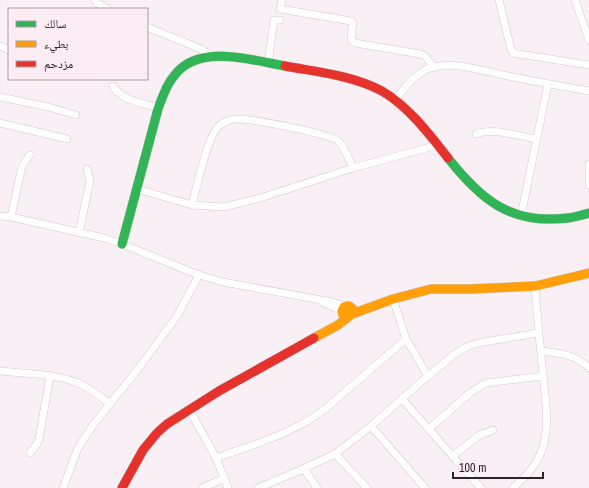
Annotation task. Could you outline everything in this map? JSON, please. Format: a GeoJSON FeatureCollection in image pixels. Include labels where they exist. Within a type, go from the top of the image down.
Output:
{"type":"FeatureCollection","features":[{"type":"Feature","properties":{"kind":"street"},"geometry":{"type":"LineString","coordinates":[[95,0],[105,8]]}},
{"type":"Feature","properties":{"kind":"street"},"geometry":{"type":"LineString","coordinates":[[268,63],[282,0]]}},
{"type":"Feature","properties":{"kind":"street"},"geometry":{"type":"LineString","coordinates":[[499,0],[513,53],[589,65]]}},
{"type":"Feature","properties":{"kind":"street"},"geometry":{"type":"LineString","coordinates":[[575,0],[589,40]]}},
{"type":"Feature","properties":{"kind":"street"},"geometry":{"type":"LineString","coordinates":[[280,8],[351,21],[353,25],[352,41],[420,54],[425,56],[434,66]]}},
{"type":"Feature","properties":{"kind":"street"},"geometry":{"type":"LineString","coordinates":[[148,27],[201,49],[212,56]]}},
{"type":"Feature","properties":{"kind":"street"},"geometry":{"type":"LineString","coordinates":[[122,244],[159,108],[169,82],[177,72],[187,64],[195,60],[212,56],[268,63],[365,83],[394,100],[416,119],[470,186],[496,206],[521,216],[542,219],[570,218],[589,213]]}},
{"type":"Feature","properties":{"kind":"street"},"geometry":{"type":"LineString","coordinates":[[394,100],[421,72],[434,66],[452,66],[589,91]]}},
{"type":"Feature","properties":{"kind":"street"},"geometry":{"type":"LineString","coordinates":[[521,216],[548,84]]}},
{"type":"Feature","properties":{"kind":"street"},"geometry":{"type":"LineString","coordinates":[[113,86],[116,92],[120,95],[159,108]]}},
{"type":"Feature","properties":{"kind":"street"},"geometry":{"type":"LineString","coordinates":[[0,97],[48,107],[76,115]]}},
{"type":"Feature","properties":{"kind":"street"},"geometry":{"type":"LineString","coordinates":[[192,206],[208,148],[214,133],[218,126],[227,120],[238,119],[329,136],[341,144],[353,168]]}},
{"type":"Feature","properties":{"kind":"street"},"geometry":{"type":"LineString","coordinates":[[0,123],[67,139]]}},
{"type":"Feature","properties":{"kind":"street"},"geometry":{"type":"LineString","coordinates":[[476,134],[491,131],[536,139]]}},
{"type":"Feature","properties":{"kind":"street"},"geometry":{"type":"LineString","coordinates":[[137,188],[192,206],[218,207],[236,205],[353,168],[438,145]]}},
{"type":"Feature","properties":{"kind":"street"},"geometry":{"type":"LineString","coordinates":[[11,217],[22,166],[30,155]]}},
{"type":"Feature","properties":{"kind":"street"},"geometry":{"type":"LineString","coordinates":[[589,164],[589,185]]}},
{"type":"Feature","properties":{"kind":"street"},"geometry":{"type":"LineString","coordinates":[[79,233],[89,187],[90,178],[87,169]]}},
{"type":"Feature","properties":{"kind":"street"},"geometry":{"type":"LineString","coordinates":[[0,216],[11,217],[104,238],[199,275],[223,282],[314,299],[347,311]]}},
{"type":"Feature","properties":{"kind":"street"},"geometry":{"type":"LineString","coordinates":[[122,488],[135,462],[157,433],[167,424],[189,409],[328,331],[347,311],[431,289],[535,286],[589,272]]}},
{"type":"Feature","properties":{"kind":"street"},"geometry":{"type":"LineString","coordinates":[[63,488],[78,448],[93,425],[177,316],[199,275]]}},
{"type":"Feature","properties":{"kind":"street"},"geometry":{"type":"LineString","coordinates":[[576,276],[589,277]]}},
{"type":"Feature","properties":{"kind":"street"},"geometry":{"type":"LineString","coordinates":[[513,488],[531,470],[539,458],[546,433],[547,415],[538,333],[535,286]]}},
{"type":"Feature","properties":{"kind":"street"},"geometry":{"type":"LineString","coordinates":[[393,299],[406,339],[428,376]]}},
{"type":"Feature","properties":{"kind":"street"},"geometry":{"type":"LineString","coordinates":[[258,488],[267,487],[335,454],[371,426],[428,376],[466,347],[478,342],[538,333]]}},
{"type":"Feature","properties":{"kind":"street"},"geometry":{"type":"LineString","coordinates":[[216,458],[279,435],[311,419],[406,339]]}},
{"type":"Feature","properties":{"kind":"street"},"geometry":{"type":"LineString","coordinates":[[541,351],[565,354],[581,360],[589,368]]}},
{"type":"Feature","properties":{"kind":"street"},"geometry":{"type":"LineString","coordinates":[[0,371],[50,376],[81,385],[110,404]]}},
{"type":"Feature","properties":{"kind":"street"},"geometry":{"type":"LineString","coordinates":[[30,453],[39,439],[50,376]]}},
{"type":"Feature","properties":{"kind":"street"},"geometry":{"type":"LineString","coordinates":[[430,428],[470,393],[486,383],[543,376]]}},
{"type":"Feature","properties":{"kind":"street"},"geometry":{"type":"LineString","coordinates":[[402,399],[430,428],[481,488]]}},
{"type":"Feature","properties":{"kind":"street"},"geometry":{"type":"LineString","coordinates":[[189,409],[216,458],[228,488]]}},
{"type":"Feature","properties":{"kind":"street"},"geometry":{"type":"LineString","coordinates":[[371,426],[425,488]]}},
{"type":"Feature","properties":{"kind":"street"},"geometry":{"type":"LineString","coordinates":[[453,456],[478,436],[493,430]]}},
{"type":"Feature","properties":{"kind":"street"},"geometry":{"type":"LineString","coordinates":[[335,454],[366,488]]}},
{"type":"Feature","properties":{"kind":"street"},"geometry":{"type":"LineString","coordinates":[[304,469],[317,488]]}},
{"type":"Feature","properties":{"kind":"street"},"geometry":{"type":"LineString","coordinates":[[202,488],[225,478]]}},
{"type":"Feature","properties":{"kind":"traffic: fast"},"geometry":{"type":"LineString","coordinates":[[122,244],[158,109],[166,87],[174,76],[184,66],[197,60],[211,57],[226,56],[257,60],[285,66]]}},
{"type":"Feature","properties":{"kind":"traffic: fast"},"geometry":{"type":"LineString","coordinates":[[448,158],[460,173],[485,197],[514,213],[548,219],[576,217],[589,213]]}},
{"type":"Feature","properties":{"kind":"traffic: slow"},"geometry":{"type":"LineString","coordinates":[[352,314],[393,299],[431,289],[535,286],[589,273]]}},
{"type":"Feature","properties":{"kind":"traffic: slow"},"geometry":{"type":"LineString","coordinates":[[314,338],[338,325],[352,314],[353,309],[349,306],[344,307],[342,311],[343,315],[347,317]]}},
{"type":"Feature","properties":{"kind":"traffic: jam"},"geometry":{"type":"LineString","coordinates":[[285,66],[322,72],[359,81],[382,91],[392,97],[410,113],[426,130],[448,158]]}},
{"type":"Feature","properties":{"kind":"traffic: jam"},"geometry":{"type":"LineString","coordinates":[[122,488],[143,450],[157,433],[167,424],[219,391],[314,338]]}}]}
